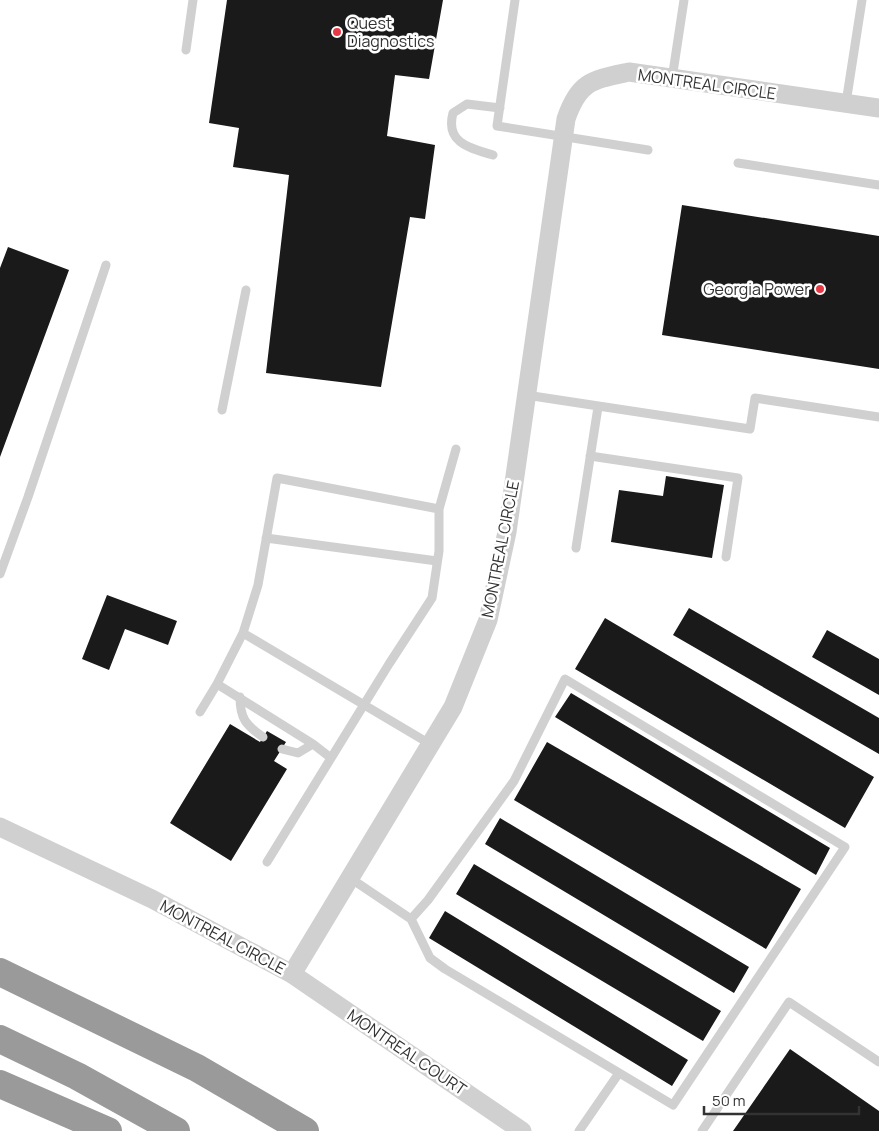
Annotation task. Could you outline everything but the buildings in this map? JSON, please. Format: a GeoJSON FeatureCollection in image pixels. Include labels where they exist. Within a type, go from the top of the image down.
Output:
{"type":"FeatureCollection","features":[{"type":"Feature","properties":{"kind":"highway"},"geometry":{"type":"LineString","coordinates":[[0,972],[197,1068],[305,1131]]}},
{"type":"Feature","properties":{"kind":"highway"},"geometry":{"type":"LineString","coordinates":[[0,1039],[77,1076],[176,1131]]}},
{"type":"Feature","properties":{"kind":"highway"},"geometry":{"type":"LineString","coordinates":[[0,1084],[108,1131]]}},
{"type":"Feature","properties":{"kind":"street","name":"MONTREAL CIRCLE"},"geometry":{"type":"LineString","coordinates":[[0,827],[152,899],[292,974],[453,707],[488,620],[507,532],[563,138],[566,119],[573,97],[594,80],[629,72],[879,108]]}},
{"type":"Feature","properties":{"kind":"street","name":"MONTREAL COURT"},"geometry":{"type":"LineString","coordinates":[[292,974],[522,1131]]}},
{"type":"Feature","properties":{"kind":"lane"},"geometry":{"type":"LineString","coordinates":[[186,50],[192,0]]}},
{"type":"Feature","properties":{"kind":"lane"},"geometry":{"type":"LineString","coordinates":[[515,0],[497,126],[648,150]]}},
{"type":"Feature","properties":{"kind":"lane"},"geometry":{"type":"LineString","coordinates":[[672,79],[684,0]]}},
{"type":"Feature","properties":{"kind":"lane"},"geometry":{"type":"LineString","coordinates":[[846,103],[862,0]]}},
{"type":"Feature","properties":{"kind":"lane"},"geometry":{"type":"LineString","coordinates":[[493,155],[470,148],[458,140],[451,128],[451,121],[453,113],[467,104],[500,108]]}},
{"type":"Feature","properties":{"kind":"lane"},"geometry":{"type":"LineString","coordinates":[[738,163],[879,185]]}},
{"type":"Feature","properties":{"kind":"lane"},"geometry":{"type":"LineString","coordinates":[[0,574],[106,265]]}},
{"type":"Feature","properties":{"kind":"lane"},"geometry":{"type":"LineString","coordinates":[[222,410],[246,290]]}},
{"type":"Feature","properties":{"kind":"lane"},"geometry":{"type":"LineString","coordinates":[[526,395],[750,429],[756,398],[879,417]]}},
{"type":"Feature","properties":{"kind":"lane"},"geometry":{"type":"LineString","coordinates":[[576,548],[598,407]]}},
{"type":"Feature","properties":{"kind":"lane"},"geometry":{"type":"LineString","coordinates":[[268,862],[389,664],[432,598],[437,561],[439,509],[456,449]]}},
{"type":"Feature","properties":{"kind":"lane"},"geometry":{"type":"LineString","coordinates":[[590,456],[738,478],[726,557]]}},
{"type":"Feature","properties":{"kind":"lane"},"geometry":{"type":"LineString","coordinates":[[200,712],[217,684],[243,633],[258,585],[277,478],[439,509]]}},
{"type":"Feature","properties":{"kind":"lane"},"geometry":{"type":"LineString","coordinates":[[266,538],[437,561]]}},
{"type":"Feature","properties":{"kind":"lane"},"geometry":{"type":"LineString","coordinates":[[243,633],[430,744]]}},
{"type":"Feature","properties":{"kind":"lane"},"geometry":{"type":"LineString","coordinates":[[350,878],[411,920],[430,958],[673,1105],[845,847],[565,679],[514,781],[428,900],[411,920]]}},
{"type":"Feature","properties":{"kind":"lane"},"geometry":{"type":"LineString","coordinates":[[217,684],[313,744],[331,758]]}},
{"type":"Feature","properties":{"kind":"lane"},"geometry":{"type":"LineString","coordinates":[[240,697],[240,713],[250,728],[263,737]]}},
{"type":"Feature","properties":{"kind":"lane"},"geometry":{"type":"LineString","coordinates":[[282,748],[298,753],[313,744]]}},
{"type":"Feature","properties":{"kind":"lane"},"geometry":{"type":"LineString","coordinates":[[702,1131],[790,1002],[879,1062]]}},
{"type":"Feature","properties":{"kind":"lane"},"geometry":{"type":"LineString","coordinates":[[579,1131],[619,1073]]}},
{"type":"Feature","properties":{"kind":"place","name":"Quest Diagnostics"},"geometry":{"type":"Point","coordinates":[337,32]}},
{"type":"Feature","properties":{"kind":"place","name":"Georgia Power"},"geometry":{"type":"Point","coordinates":[820,289]}}]}
